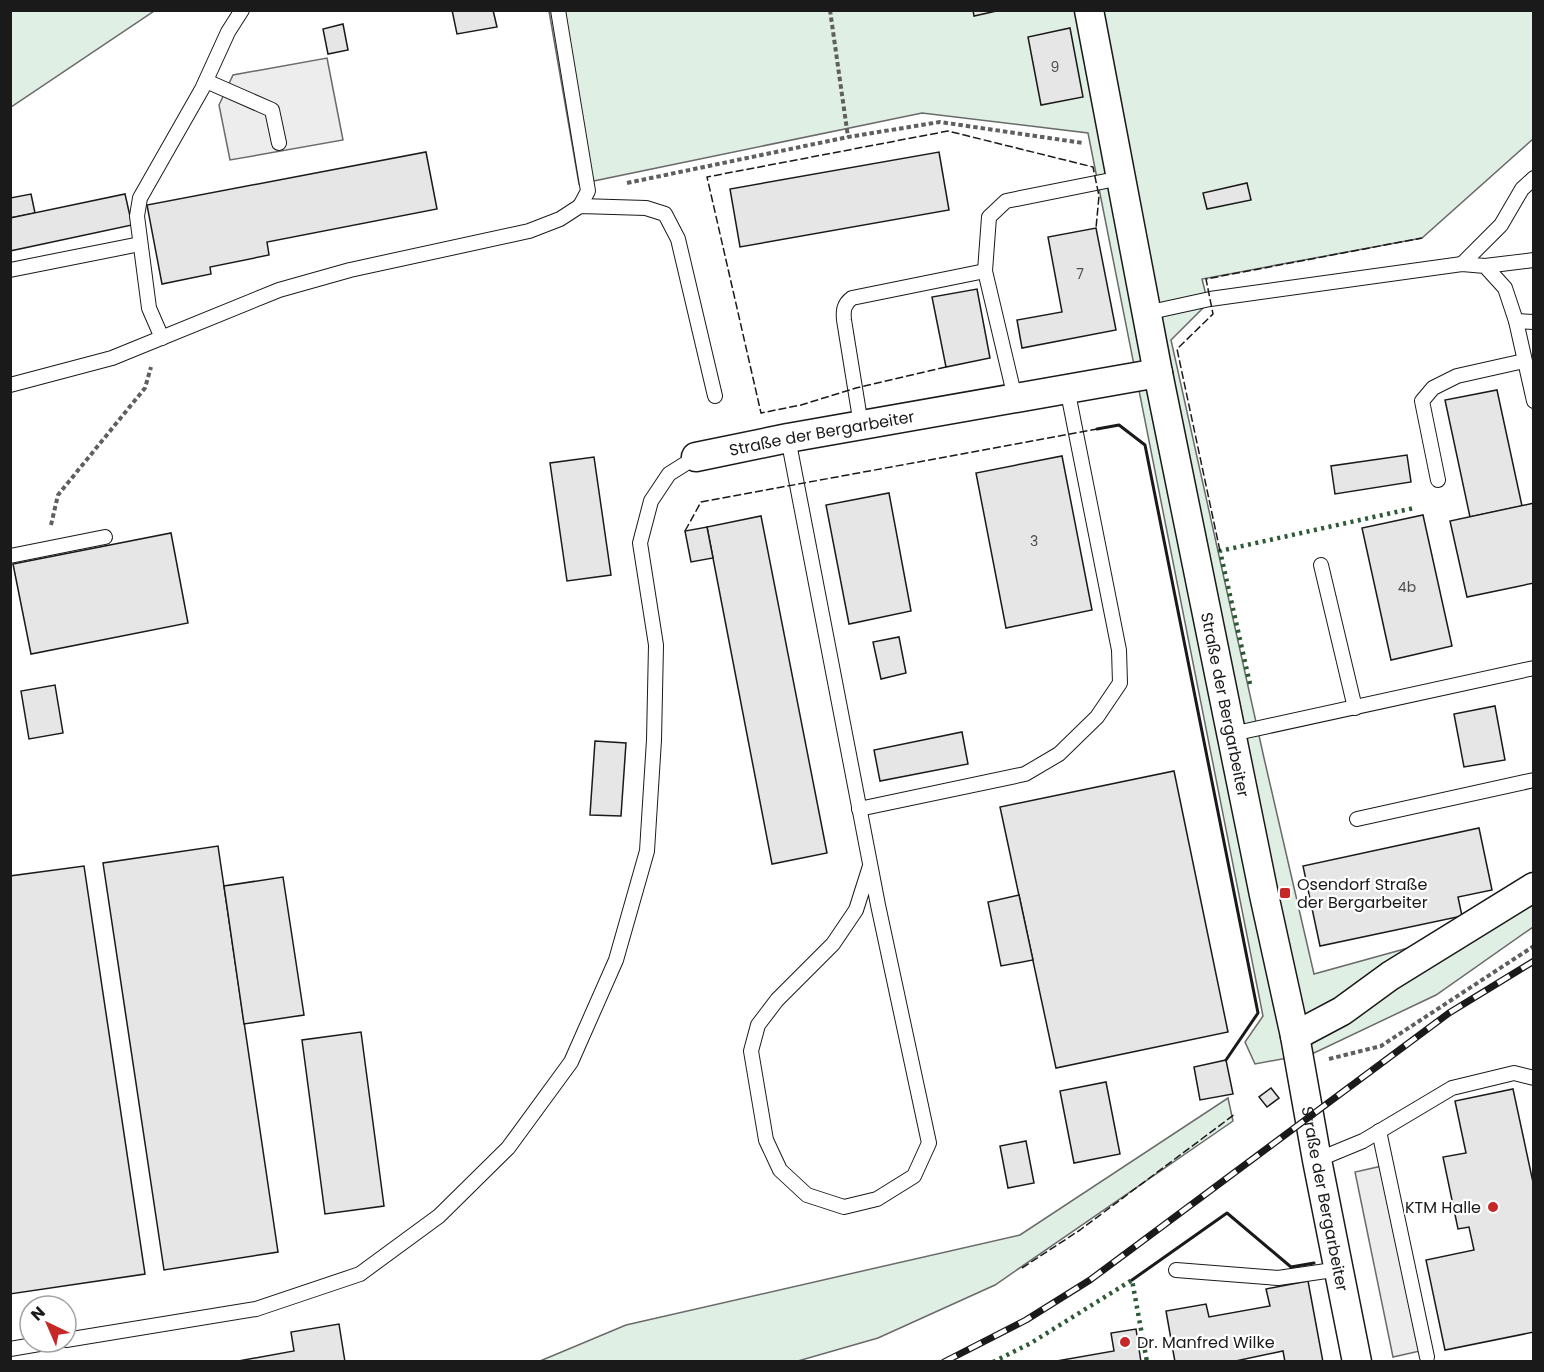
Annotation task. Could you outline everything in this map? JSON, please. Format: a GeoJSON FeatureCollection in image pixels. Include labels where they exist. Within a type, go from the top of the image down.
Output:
{"type":"FeatureCollection","features":[{"type":"Feature","properties":{"kind":"street","name":"Straße der Bergarbeiter"},"geometry":{"type":"LineString","coordinates":[[1089,10],[1146,313],[1295,1036],[1317,1160],[1358,1362]]}},
{"type":"Feature","properties":{"kind":"street","name":"Straße der Bergarbeiter"},"geometry":{"type":"LineString","coordinates":[[696,457],[788,438],[1158,373]]}},
{"type":"Feature","properties":{"kind":"street"},"geometry":{"type":"LineString","coordinates":[[1295,1036],[1342,1011],[1390,976],[1533,888]]}},
{"type":"Feature","properties":{"kind":"lane"},"geometry":{"type":"LineString","coordinates":[[157,340],[149,308],[140,244],[137,216],[140,198],[206,81],[228,32],[243,10]]}},
{"type":"Feature","properties":{"kind":"lane"},"geometry":{"type":"LineString","coordinates":[[10,385],[112,358],[279,290],[350,270],[529,231],[560,219],[580,206],[588,191],[558,10]]}},
{"type":"Feature","properties":{"kind":"lane"},"geometry":{"type":"LineString","coordinates":[[206,81],[272,110],[279,143]]}},
{"type":"Feature","properties":{"kind":"lane"},"geometry":{"type":"LineString","coordinates":[[1015,398],[985,271],[989,217],[1006,201],[1121,178]]}},
{"type":"Feature","properties":{"kind":"lane"},"geometry":{"type":"LineString","coordinates":[[1462,264],[1501,225],[1522,189],[1533,178]]}},
{"type":"Feature","properties":{"kind":"lane"},"geometry":{"type":"LineString","coordinates":[[580,206],[646,208],[665,214],[678,239],[715,396]]}},
{"type":"Feature","properties":{"kind":"lane"},"geometry":{"type":"LineString","coordinates":[[10,270],[140,244]]}},
{"type":"Feature","properties":{"kind":"lane"},"geometry":{"type":"LineString","coordinates":[[1146,313],[1210,299],[1462,264],[1485,266],[1533,260]]}},
{"type":"Feature","properties":{"kind":"lane"},"geometry":{"type":"LineString","coordinates":[[1485,266],[1505,288],[1516,321],[1533,400]]}},
{"type":"Feature","properties":{"kind":"lane"},"geometry":{"type":"LineString","coordinates":[[861,425],[844,320],[844,309],[847,302],[852,298],[985,271]]}},
{"type":"Feature","properties":{"kind":"lane"},"geometry":{"type":"LineString","coordinates":[[1516,321],[1533,322]]}},
{"type":"Feature","properties":{"kind":"lane"},"geometry":{"type":"LineString","coordinates":[[1438,480],[1422,401],[1433,388],[1457,376],[1524,361]]}},
{"type":"Feature","properties":{"kind":"lane"},"geometry":{"type":"LineString","coordinates":[[859,809],[1025,774],[1067,747],[1097,717],[1119,683],[1119,650],[1067,388]]}},
{"type":"Feature","properties":{"kind":"lane"},"geometry":{"type":"LineString","coordinates":[[788,438],[870,866],[929,1143],[914,1176],[877,1199],[844,1207],[807,1195],[780,1170],[766,1140],[751,1052],[758,1025],[777,1000],[833,944],[856,910],[870,866]]}},
{"type":"Feature","properties":{"kind":"lane"},"geometry":{"type":"LineString","coordinates":[[78,1338],[256,1309],[360,1274],[439,1216],[508,1148],[571,1062],[616,960],[647,851],[654,740],[656,645],[640,543],[651,501],[669,474],[696,457]]}},
{"type":"Feature","properties":{"kind":"lane"},"geometry":{"type":"LineString","coordinates":[[10,556],[105,537]]}},
{"type":"Feature","properties":{"kind":"lane"},"geometry":{"type":"LineString","coordinates":[[1321,565],[1355,708]]}},
{"type":"Feature","properties":{"kind":"lane"},"geometry":{"type":"LineString","coordinates":[[1232,734],[1533,668]]}},
{"type":"Feature","properties":{"kind":"lane"},"geometry":{"type":"LineString","coordinates":[[1357,819],[1533,780]]}},
{"type":"Feature","properties":{"kind":"lane"},"geometry":{"type":"LineString","coordinates":[[1317,1160],[1363,1141],[1452,1088],[1514,1073],[1533,1078]]}},
{"type":"Feature","properties":{"kind":"lane"},"geometry":{"type":"LineString","coordinates":[[1379,1131],[1427,1357]]}},
{"type":"Feature","properties":{"kind":"lane"},"geometry":{"type":"LineString","coordinates":[[1176,1270],[1278,1278],[1340,1269]]}},
{"type":"Feature","properties":{"kind":"path"},"geometry":{"type":"LineString","coordinates":[[830,10],[848,137]]}},
{"type":"Feature","properties":{"kind":"path"},"geometry":{"type":"LineString","coordinates":[[588,191],[848,137],[940,122],[1115,148]]}},
{"type":"Feature","properties":{"kind":"path"},"geometry":{"type":"LineString","coordinates":[[45,549],[58,495],[145,388],[157,340]]}},
{"type":"Feature","properties":{"kind":"path"},"geometry":{"type":"LineString","coordinates":[[1301,1070],[1336,1056],[1381,1046],[1533,946]]}},
{"type":"Feature","properties":{"kind":"green space"},"geometry":{"type":"Polygon","coordinates":[[[11,10],[154,10],[154,11],[11,107],[11,10]]]}},
{"type":"Feature","properties":{"kind":"green space"},"geometry":{"type":"Polygon","coordinates":[[[549,11],[1533,11],[1533,139],[1422,238],[1202,279],[1208,303],[1171,340],[1314,974],[1426,943],[1533,879],[1533,927],[1436,995],[1314,1053],[1255,1064],[1245,1042],[1263,1016],[1088,133],[922,113],[579,184],[549,11]]]}},
{"type":"Feature","properties":{"kind":"green space"},"geometry":{"type":"Polygon","coordinates":[[[1228,1098],[1233,1121],[995,1285],[878,1338],[798,1361],[540,1361],[626,1325],[1020,1235],[1228,1098]]]}},
{"type":"Feature","properties":{"kind":"shaded area"},"geometry":{"type":"Polygon","coordinates":[[[327,58],[343,140],[230,160],[219,105],[233,75],[327,58]]]}},
{"type":"Feature","properties":{"kind":"shaded area"},"geometry":{"type":"Polygon","coordinates":[[[1382,1166],[1420,1351],[1393,1357],[1355,1172],[1382,1166]]]}},
{"type":"Feature","properties":{"kind":"building"},"geometry":{"type":"Polygon","coordinates":[[[452,10],[493,10],[497,27],[457,34],[452,10]]]}},
{"type":"Feature","properties":{"kind":"building"},"geometry":{"type":"Polygon","coordinates":[[[973,10],[1001,10],[974,16],[973,10]]]}},
{"type":"Feature","properties":{"kind":"building"},"geometry":{"type":"Polygon","coordinates":[[[343,24],[348,50],[328,54],[323,29],[343,24]]]}},
{"type":"Feature","properties":{"kind":"building"},"geometry":{"type":"Polygon","coordinates":[[[1070,28],[1083,97],[1041,105],[1028,37],[1070,28]]]}},
{"type":"Feature","properties":{"kind":"building"},"geometry":{"type":"Polygon","coordinates":[[[426,152],[437,209],[267,242],[269,255],[210,267],[211,274],[162,284],[147,205],[426,152]]]}},
{"type":"Feature","properties":{"kind":"building"},"geometry":{"type":"Polygon","coordinates":[[[939,152],[949,210],[740,247],[730,189],[939,152]]]}},
{"type":"Feature","properties":{"kind":"building"},"geometry":{"type":"Polygon","coordinates":[[[1247,183],[1251,200],[1207,209],[1203,193],[1247,183]]]}},
{"type":"Feature","properties":{"kind":"building"},"geometry":{"type":"Polygon","coordinates":[[[31,194],[35,213],[10,218],[10,198],[31,194]]]}},
{"type":"Feature","properties":{"kind":"building"},"geometry":{"type":"Polygon","coordinates":[[[125,194],[132,225],[10,251],[10,218],[125,194]]]}},
{"type":"Feature","properties":{"kind":"building"},"geometry":{"type":"Polygon","coordinates":[[[1096,228],[1116,330],[1022,348],[1017,320],[1062,312],[1048,237],[1096,228]]]}},
{"type":"Feature","properties":{"kind":"building"},"geometry":{"type":"Polygon","coordinates":[[[977,289],[990,358],[946,367],[932,297],[977,289]]]}},
{"type":"Feature","properties":{"kind":"building"},"geometry":{"type":"Polygon","coordinates":[[[1497,390],[1522,506],[1470,517],[1445,400],[1497,390]]]}},
{"type":"Feature","properties":{"kind":"building"},"geometry":{"type":"Polygon","coordinates":[[[1407,455],[1411,482],[1335,494],[1331,466],[1407,455]]]}},
{"type":"Feature","properties":{"kind":"building"},"geometry":{"type":"Polygon","coordinates":[[[1062,456],[1092,610],[1006,628],[976,473],[1062,456]]]}},
{"type":"Feature","properties":{"kind":"building"},"geometry":{"type":"Polygon","coordinates":[[[594,457],[611,575],[567,581],[550,463],[594,457]]]}},
{"type":"Feature","properties":{"kind":"building"},"geometry":{"type":"Polygon","coordinates":[[[889,493],[911,611],[849,624],[826,505],[889,493]]]}},
{"type":"Feature","properties":{"kind":"building"},"geometry":{"type":"Polygon","coordinates":[[[1534,503],[1534,583],[1467,597],[1450,521],[1534,503]]]}},
{"type":"Feature","properties":{"kind":"building"},"geometry":{"type":"Polygon","coordinates":[[[1423,515],[1452,646],[1391,660],[1362,528],[1423,515]]]}},
{"type":"Feature","properties":{"kind":"building"},"geometry":{"type":"Polygon","coordinates":[[[761,516],[827,853],[772,864],[707,527],[761,516]]]}},
{"type":"Feature","properties":{"kind":"building"},"geometry":{"type":"Polygon","coordinates":[[[707,527],[713,558],[691,562],[685,531],[707,527]]]}},
{"type":"Feature","properties":{"kind":"building"},"geometry":{"type":"Polygon","coordinates":[[[171,533],[188,623],[31,654],[13,564],[171,533]]]}},
{"type":"Feature","properties":{"kind":"building"},"geometry":{"type":"Polygon","coordinates":[[[899,637],[906,673],[881,679],[873,642],[899,637]]]}},
{"type":"Feature","properties":{"kind":"building"},"geometry":{"type":"Polygon","coordinates":[[[55,685],[63,733],[29,739],[21,691],[55,685]]]}},
{"type":"Feature","properties":{"kind":"building"},"geometry":{"type":"Polygon","coordinates":[[[1495,706],[1505,760],[1464,767],[1454,714],[1495,706]]]}},
{"type":"Feature","properties":{"kind":"building"},"geometry":{"type":"Polygon","coordinates":[[[962,732],[968,764],[880,781],[874,750],[962,732]]]}},
{"type":"Feature","properties":{"kind":"building"},"geometry":{"type":"Polygon","coordinates":[[[595,741],[626,743],[621,816],[590,815],[595,741]]]}},
{"type":"Feature","properties":{"kind":"building"},"geometry":{"type":"Polygon","coordinates":[[[1174,771],[1228,1032],[1056,1068],[1000,807],[1174,771]]]}},
{"type":"Feature","properties":{"kind":"building"},"geometry":{"type":"Polygon","coordinates":[[[1479,828],[1492,890],[1458,897],[1462,916],[1320,946],[1303,866],[1479,828]]]}},
{"type":"Feature","properties":{"kind":"building"},"geometry":{"type":"Polygon","coordinates":[[[218,846],[278,1252],[164,1270],[103,863],[218,846]]]}},
{"type":"Feature","properties":{"kind":"building"},"geometry":{"type":"Polygon","coordinates":[[[84,866],[145,1274],[10,1294],[10,876],[84,866]]]}},
{"type":"Feature","properties":{"kind":"building"},"geometry":{"type":"Polygon","coordinates":[[[283,877],[304,1015],[244,1024],[224,886],[283,877]]]}},
{"type":"Feature","properties":{"kind":"building"},"geometry":{"type":"Polygon","coordinates":[[[1019,895],[1033,960],[1001,966],[988,902],[1019,895]]]}},
{"type":"Feature","properties":{"kind":"building"},"geometry":{"type":"Polygon","coordinates":[[[361,1032],[384,1206],[325,1214],[302,1040],[361,1032]]]}},
{"type":"Feature","properties":{"kind":"building"},"geometry":{"type":"Polygon","coordinates":[[[1226,1060],[1233,1094],[1200,1100],[1194,1067],[1226,1060]]]}},
{"type":"Feature","properties":{"kind":"building"},"geometry":{"type":"Polygon","coordinates":[[[1106,1082],[1120,1154],[1074,1163],[1060,1091],[1106,1082]]]}},
{"type":"Feature","properties":{"kind":"building"},"geometry":{"type":"Polygon","coordinates":[[[1271,1088],[1279,1098],[1267,1107],[1259,1097],[1271,1088]]]}},
{"type":"Feature","properties":{"kind":"building","name":"KTM Halle"},"geometry":{"type":"Polygon","coordinates":[[[1513,1089],[1534,1187],[1534,1332],[1445,1350],[1426,1260],[1474,1250],[1469,1227],[1458,1229],[1443,1157],[1466,1153],[1455,1101],[1513,1089]]]}},
{"type":"Feature","properties":{"kind":"building"},"geometry":{"type":"Polygon","coordinates":[[[1026,1141],[1034,1183],[1008,1188],[1000,1146],[1026,1141]]]}},
{"type":"Feature","properties":{"kind":"building"},"geometry":{"type":"Polygon","coordinates":[[[1308,1281],[1323,1362],[1285,1362],[1283,1351],[1231,1362],[1175,1362],[1166,1311],[1206,1304],[1209,1317],[1270,1306],[1266,1289],[1308,1281]]]}},
{"type":"Feature","properties":{"kind":"building"},"geometry":{"type":"Polygon","coordinates":[[[339,1324],[345,1362],[233,1362],[294,1351],[291,1332],[339,1324]]]}},
{"type":"Feature","properties":{"kind":"building","name":"Dr. Manfred Wilke"},"geometry":{"type":"Polygon","coordinates":[[[1136,1329],[1141,1362],[1051,1362],[1114,1351],[1111,1333],[1136,1329]]]}},
{"type":"Feature","properties":{"kind":"railway"},"geometry":{"type":"LineString","coordinates":[[944,1362],[1026,1320],[1090,1280],[1449,1013],[1534,961]]}},
{"type":"Feature","properties":{"kind":"hedge"},"geometry":{"type":"LineString","coordinates":[[1250,684],[1220,551],[1414,508]]}},
{"type":"Feature","properties":{"kind":"hedge"},"geometry":{"type":"LineString","coordinates":[[993,1362],[1031,1343],[1132,1280],[1147,1362]]}},
{"type":"Feature","properties":{"kind":"fence"},"geometry":{"type":"LineString","coordinates":[[946,367],[856,388],[801,405],[761,413],[707,177],[948,131],[1093,167],[1099,196],[1096,228]]}},
{"type":"Feature","properties":{"kind":"fence"},"geometry":{"type":"LineString","coordinates":[[1220,551],[1177,349],[1213,314],[1206,279],[1422,238]]}},
{"type":"Feature","properties":{"kind":"fence"},"geometry":{"type":"LineString","coordinates":[[685,531],[701,502],[1097,429]]}},
{"type":"Feature","properties":{"kind":"fence"},"geometry":{"type":"LineString","coordinates":[[1022,1268],[1080,1230],[1235,1114]]}},
{"type":"Feature","properties":{"kind":"wall"},"geometry":{"type":"LineString","coordinates":[[1097,429],[1119,425],[1145,445],[1258,1013],[1226,1060]]}},
{"type":"Feature","properties":{"kind":"wall"},"geometry":{"type":"LineString","coordinates":[[1132,1280],[1227,1213],[1291,1267],[1314,1263]]}},
{"type":"Feature","properties":{"kind":"place","name":"Osendorf Straße der Bergarbeiter"},"geometry":{"type":"Point","coordinates":[1285,893]}},
{"type":"Feature","properties":{"kind":"place","name":"KTM Halle"},"geometry":{"type":"Point","coordinates":[1493,1207]}},
{"type":"Feature","properties":{"kind":"place","name":"Dr. Manfred Wilke"},"geometry":{"type":"Point","coordinates":[1125,1342]}}]}
